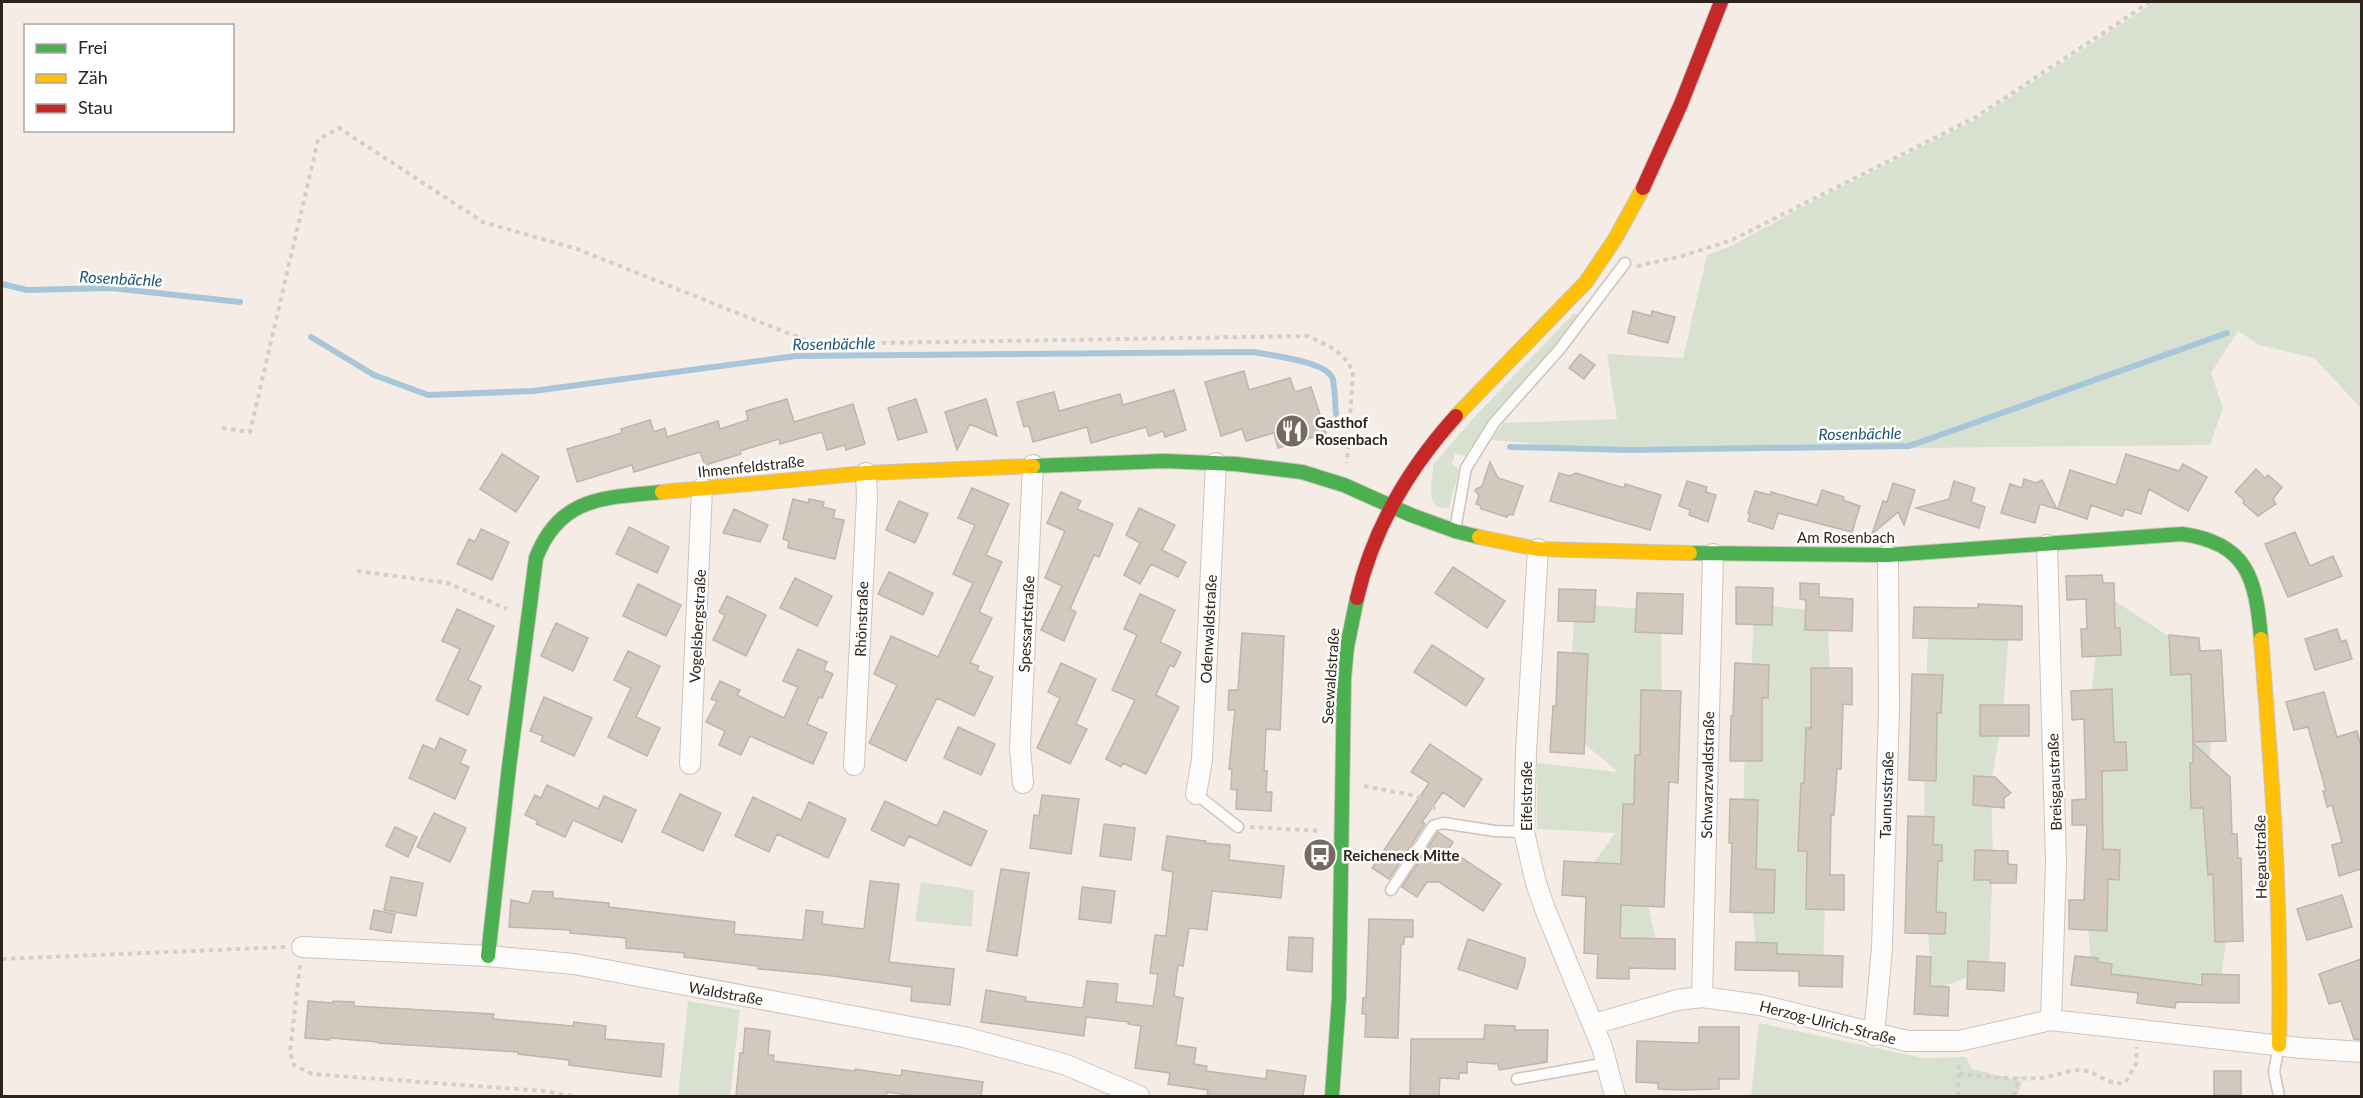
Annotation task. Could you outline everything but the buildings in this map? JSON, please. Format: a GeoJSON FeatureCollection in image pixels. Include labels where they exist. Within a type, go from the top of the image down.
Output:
{"type":"FeatureCollection","features":[{"type":"Feature","properties":{"kind":"street","name":"Seewaldstraße"},"geometry":{"type":"LineString","coordinates":[[1332,1096],[1339,998],[1344,678],[1349,628],[1364,571],[1391,506],[1416,465],[1445,428],[1572,299],[1608,251],[1634,205],[1670,126],[1721,2]]}},
{"type":"Feature","properties":{"kind":"street","name":"Ihmenfeldstraße"},"geometry":{"type":"LineString","coordinates":[[488,956],[527,617],[538,551],[549,530],[573,508],[602,499],[866,472],[1164,461],[1278,468],[1344,485],[1391,506]]}},
{"type":"Feature","properties":{"kind":"street","name":"Odenwaldstraße"},"geometry":{"type":"LineString","coordinates":[[1196,794],[1202,760],[1216,463]]}},
{"type":"Feature","properties":{"kind":"street","name":"Spessartstraße"},"geometry":{"type":"LineString","coordinates":[[1023,783],[1020,747],[1033,465]]}},
{"type":"Feature","properties":{"kind":"street","name":"Rhönstraße"},"geometry":{"type":"LineString","coordinates":[[854,765],[867,497],[866,472]]}},
{"type":"Feature","properties":{"kind":"street","name":"Vogelsbergstraße"},"geometry":{"type":"LineString","coordinates":[[690,764],[702,488]]}},
{"type":"Feature","properties":{"kind":"street","name":"Am Rosenbach"},"geometry":{"type":"LineString","coordinates":[[1391,506],[1455,531],[1538,549],[1713,554],[1888,555],[2182,534],[2206,538],[2226,546],[2241,562],[2251,581],[2258,616]]}},
{"type":"Feature","properties":{"kind":"street","name":"Breisgaustraße"},"geometry":{"type":"LineString","coordinates":[[2047,545],[2056,862],[2050,1020]]}},
{"type":"Feature","properties":{"kind":"street","name":"Eifelstraße"},"geometry":{"type":"LineString","coordinates":[[1538,549],[1526,752],[1524,832],[1536,883],[1594,1024],[1615,1096]]}},
{"type":"Feature","properties":{"kind":"street","name":"Schwarzwaldstraße"},"geometry":{"type":"LineString","coordinates":[[1702,997],[1713,554]]}},
{"type":"Feature","properties":{"kind":"street","name":"Taunusstraße"},"geometry":{"type":"LineString","coordinates":[[1874,1035],[1882,948],[1888,718],[1888,555]]}},
{"type":"Feature","properties":{"kind":"street","name":"Hegaustraße"},"geometry":{"type":"LineString","coordinates":[[2258,616],[2276,815],[2279,1045]]}},
{"type":"Feature","properties":{"kind":"street","name":"Waldstraße"},"geometry":{"type":"LineString","coordinates":[[302,947],[488,956],[574,964],[964,1037],[1064,1064],[1140,1096]]}},
{"type":"Feature","properties":{"kind":"street","name":"Herzog-Ulrich-Straße"},"geometry":{"type":"LineString","coordinates":[[1594,1024],[1677,1000],[1702,997],[1760,1005],[1874,1035],[1906,1041],[1959,1041],[2050,1020],[2361,1052]]}},
{"type":"Feature","properties":{"kind":"lane"},"geometry":{"type":"LineString","coordinates":[[1455,531],[1466,468],[1494,423],[1559,350],[1625,263]]}},
{"type":"Feature","properties":{"kind":"lane"},"geometry":{"type":"LineString","coordinates":[[1572,299],[1589,310]]}},
{"type":"Feature","properties":{"kind":"lane"},"geometry":{"type":"LineString","coordinates":[[1196,794],[1238,827]]}},
{"type":"Feature","properties":{"kind":"lane"},"geometry":{"type":"LineString","coordinates":[[1391,890],[1433,826],[1443,822],[1495,831],[1524,832]]}},
{"type":"Feature","properties":{"kind":"lane","name":"Hegaustraße"},"geometry":{"type":"LineString","coordinates":[[2279,1045],[2274,1072],[2279,1096]]}},
{"type":"Feature","properties":{"kind":"lane"},"geometry":{"type":"LineString","coordinates":[[1517,1079],[1607,1063]]}},
{"type":"Feature","properties":{"kind":"path"},"geometry":{"type":"LineString","coordinates":[[1625,263],[1635,266],[1682,256],[1732,240],[1976,117],[2150,2]]}},
{"type":"Feature","properties":{"kind":"path"},"geometry":{"type":"LineString","coordinates":[[222,428],[250,432],[318,140],[339,128],[483,222],[577,249],[815,344],[1308,336],[1337,350],[1348,360],[1353,372],[1350,448],[1344,485]]}},
{"type":"Feature","properties":{"kind":"path"},"geometry":{"type":"LineString","coordinates":[[357,571],[448,583],[527,617]]}},
{"type":"Feature","properties":{"kind":"path"},"geometry":{"type":"LineString","coordinates":[[1342,784],[1417,796],[1438,810],[1443,822]]}},
{"type":"Feature","properties":{"kind":"path"},"geometry":{"type":"LineString","coordinates":[[1238,827],[1341,833]]}},
{"type":"Feature","properties":{"kind":"path"},"geometry":{"type":"LineString","coordinates":[[2,959],[302,947],[290,1052],[294,1065],[312,1074],[544,1091],[572,1096]]}},
{"type":"Feature","properties":{"kind":"path"},"geometry":{"type":"LineString","coordinates":[[1959,1074],[2037,1078],[2053,1076],[2069,1070],[2085,1070],[2112,1084],[2125,1083],[2136,1064],[2137,1028]]}},
{"type":"Feature","properties":{"kind":"path"},"geometry":{"type":"LineString","coordinates":[[1958,1096],[1959,1041]]}},
{"type":"Feature","properties":{"kind":"path"},"geometry":{"type":"LineString","coordinates":[[2014,1096],[2019,1077]]}},
{"type":"Feature","properties":{"kind":"green space"},"geometry":{"type":"Polygon","coordinates":[[[2155,2],[2361,2],[2361,408],[2314,358],[2259,345],[2238,331],[2211,373],[2223,408],[2210,445],[1622,451],[1491,440],[1504,423],[1617,419],[1607,354],[1683,358],[1707,255],[1733,245],[1814,201],[1977,119],[2155,2]]]}},
{"type":"Feature","properties":{"kind":"green space"},"geometry":{"type":"Polygon","coordinates":[[[1574,313],[1579,316],[1579,319],[1490,421],[1465,456],[1455,453],[1452,464],[1459,470],[1449,508],[1435,505],[1431,493],[1433,465],[1477,414],[1574,313]]]}},
{"type":"Feature","properties":{"kind":"green space"},"geometry":{"type":"Polygon","coordinates":[[[2087,583],[2187,648],[2211,708],[2210,776],[2230,913],[2221,979],[2161,989],[2091,966],[2087,911],[2101,859],[2086,809],[2091,700],[2098,635],[2087,583]]]}},
{"type":"Feature","properties":{"kind":"green space"},"geometry":{"type":"Polygon","coordinates":[[[1575,604],[1661,610],[1662,708],[1644,886],[1659,955],[1602,942],[1582,879],[1615,833],[1537,829],[1537,763],[1618,772],[1567,729],[1575,604]]]}},
{"type":"Feature","properties":{"kind":"green space"},"geometry":{"type":"Polygon","coordinates":[[[1754,604],[1827,612],[1831,687],[1823,972],[1757,955],[1743,821],[1745,739],[1751,681],[1754,604]]]}},
{"type":"Feature","properties":{"kind":"green space"},"geometry":{"type":"Polygon","coordinates":[[[1929,614],[2010,614],[2003,715],[1991,783],[1993,859],[1989,970],[1932,990],[1924,832],[1929,614]]]}},
{"type":"Feature","properties":{"kind":"green space"},"geometry":{"type":"Polygon","coordinates":[[[921,882],[974,890],[972,927],[915,921],[921,882]]]}},
{"type":"Feature","properties":{"kind":"green space"},"geometry":{"type":"Polygon","coordinates":[[[688,1001],[740,1010],[730,1096],[678,1096],[688,1001]]]}},
{"type":"Feature","properties":{"kind":"green space"},"geometry":{"type":"Polygon","coordinates":[[[1759,1023],[1923,1058],[1966,1057],[1972,1069],[2022,1081],[2018,1096],[1751,1096],[1759,1023]]]}},
{"type":"Feature","properties":{"kind":"waterway","name":"Rosenbächle"},"geometry":{"type":"LineString","coordinates":[[2,284],[27,290],[111,288],[240,302]]}},
{"type":"Feature","properties":{"kind":"waterway","name":"Rosenbächle"},"geometry":{"type":"LineString","coordinates":[[1510,447],[1631,450],[1909,446],[2227,333]]}},
{"type":"Feature","properties":{"kind":"waterway","name":"Rosenbächle"},"geometry":{"type":"LineString","coordinates":[[311,337],[374,375],[428,395],[533,391],[796,356],[1254,352],[1311,364],[1329,374],[1334,384],[1336,414]]}},
{"type":"Feature","properties":{"kind":"traffic: fast"},"geometry":{"type":"LineString","coordinates":[[1033,466],[1164,461],[1236,464],[1302,472],[1344,485],[1411,515],[1479,537]]}},
{"type":"Feature","properties":{"kind":"traffic: fast"},"geometry":{"type":"LineString","coordinates":[[488,956],[536,558],[546,538],[558,522],[571,511],[603,499],[662,492]]}},
{"type":"Feature","properties":{"kind":"traffic: fast"},"geometry":{"type":"LineString","coordinates":[[1690,553],[1888,555],[2182,534],[2204,539],[2235,555],[2251,582],[2256,599],[2261,639]]}},
{"type":"Feature","properties":{"kind":"traffic: fast"},"geometry":{"type":"LineString","coordinates":[[1332,1096],[1339,998],[1344,678],[1347,647],[1357,598]]}},
{"type":"Feature","properties":{"kind":"traffic: slow"},"geometry":{"type":"LineString","coordinates":[[1456,416],[1586,282],[1615,239],[1643,188]]}},
{"type":"Feature","properties":{"kind":"traffic: slow"},"geometry":{"type":"LineString","coordinates":[[662,492],[866,473],[1033,466]]}},
{"type":"Feature","properties":{"kind":"traffic: slow"},"geometry":{"type":"LineString","coordinates":[[1479,537],[1538,549],[1690,553]]}},
{"type":"Feature","properties":{"kind":"traffic: slow"},"geometry":{"type":"LineString","coordinates":[[2261,639],[2278,892],[2279,1045]]}},
{"type":"Feature","properties":{"kind":"traffic: jam"},"geometry":{"type":"LineString","coordinates":[[1643,188],[1681,104],[1721,2]]}},
{"type":"Feature","properties":{"kind":"traffic: jam"},"geometry":{"type":"LineString","coordinates":[[1357,598],[1373,548],[1395,501],[1423,457],[1456,416]]}},
{"type":"Feature","properties":{"kind":"place","name":"Gasthof Rosenbach"},"geometry":{"type":"Point","coordinates":[1292,431]}},
{"type":"Feature","properties":{"kind":"place","name":"Reicheneck Mitte"},"geometry":{"type":"Point","coordinates":[1320,855]}}]}
